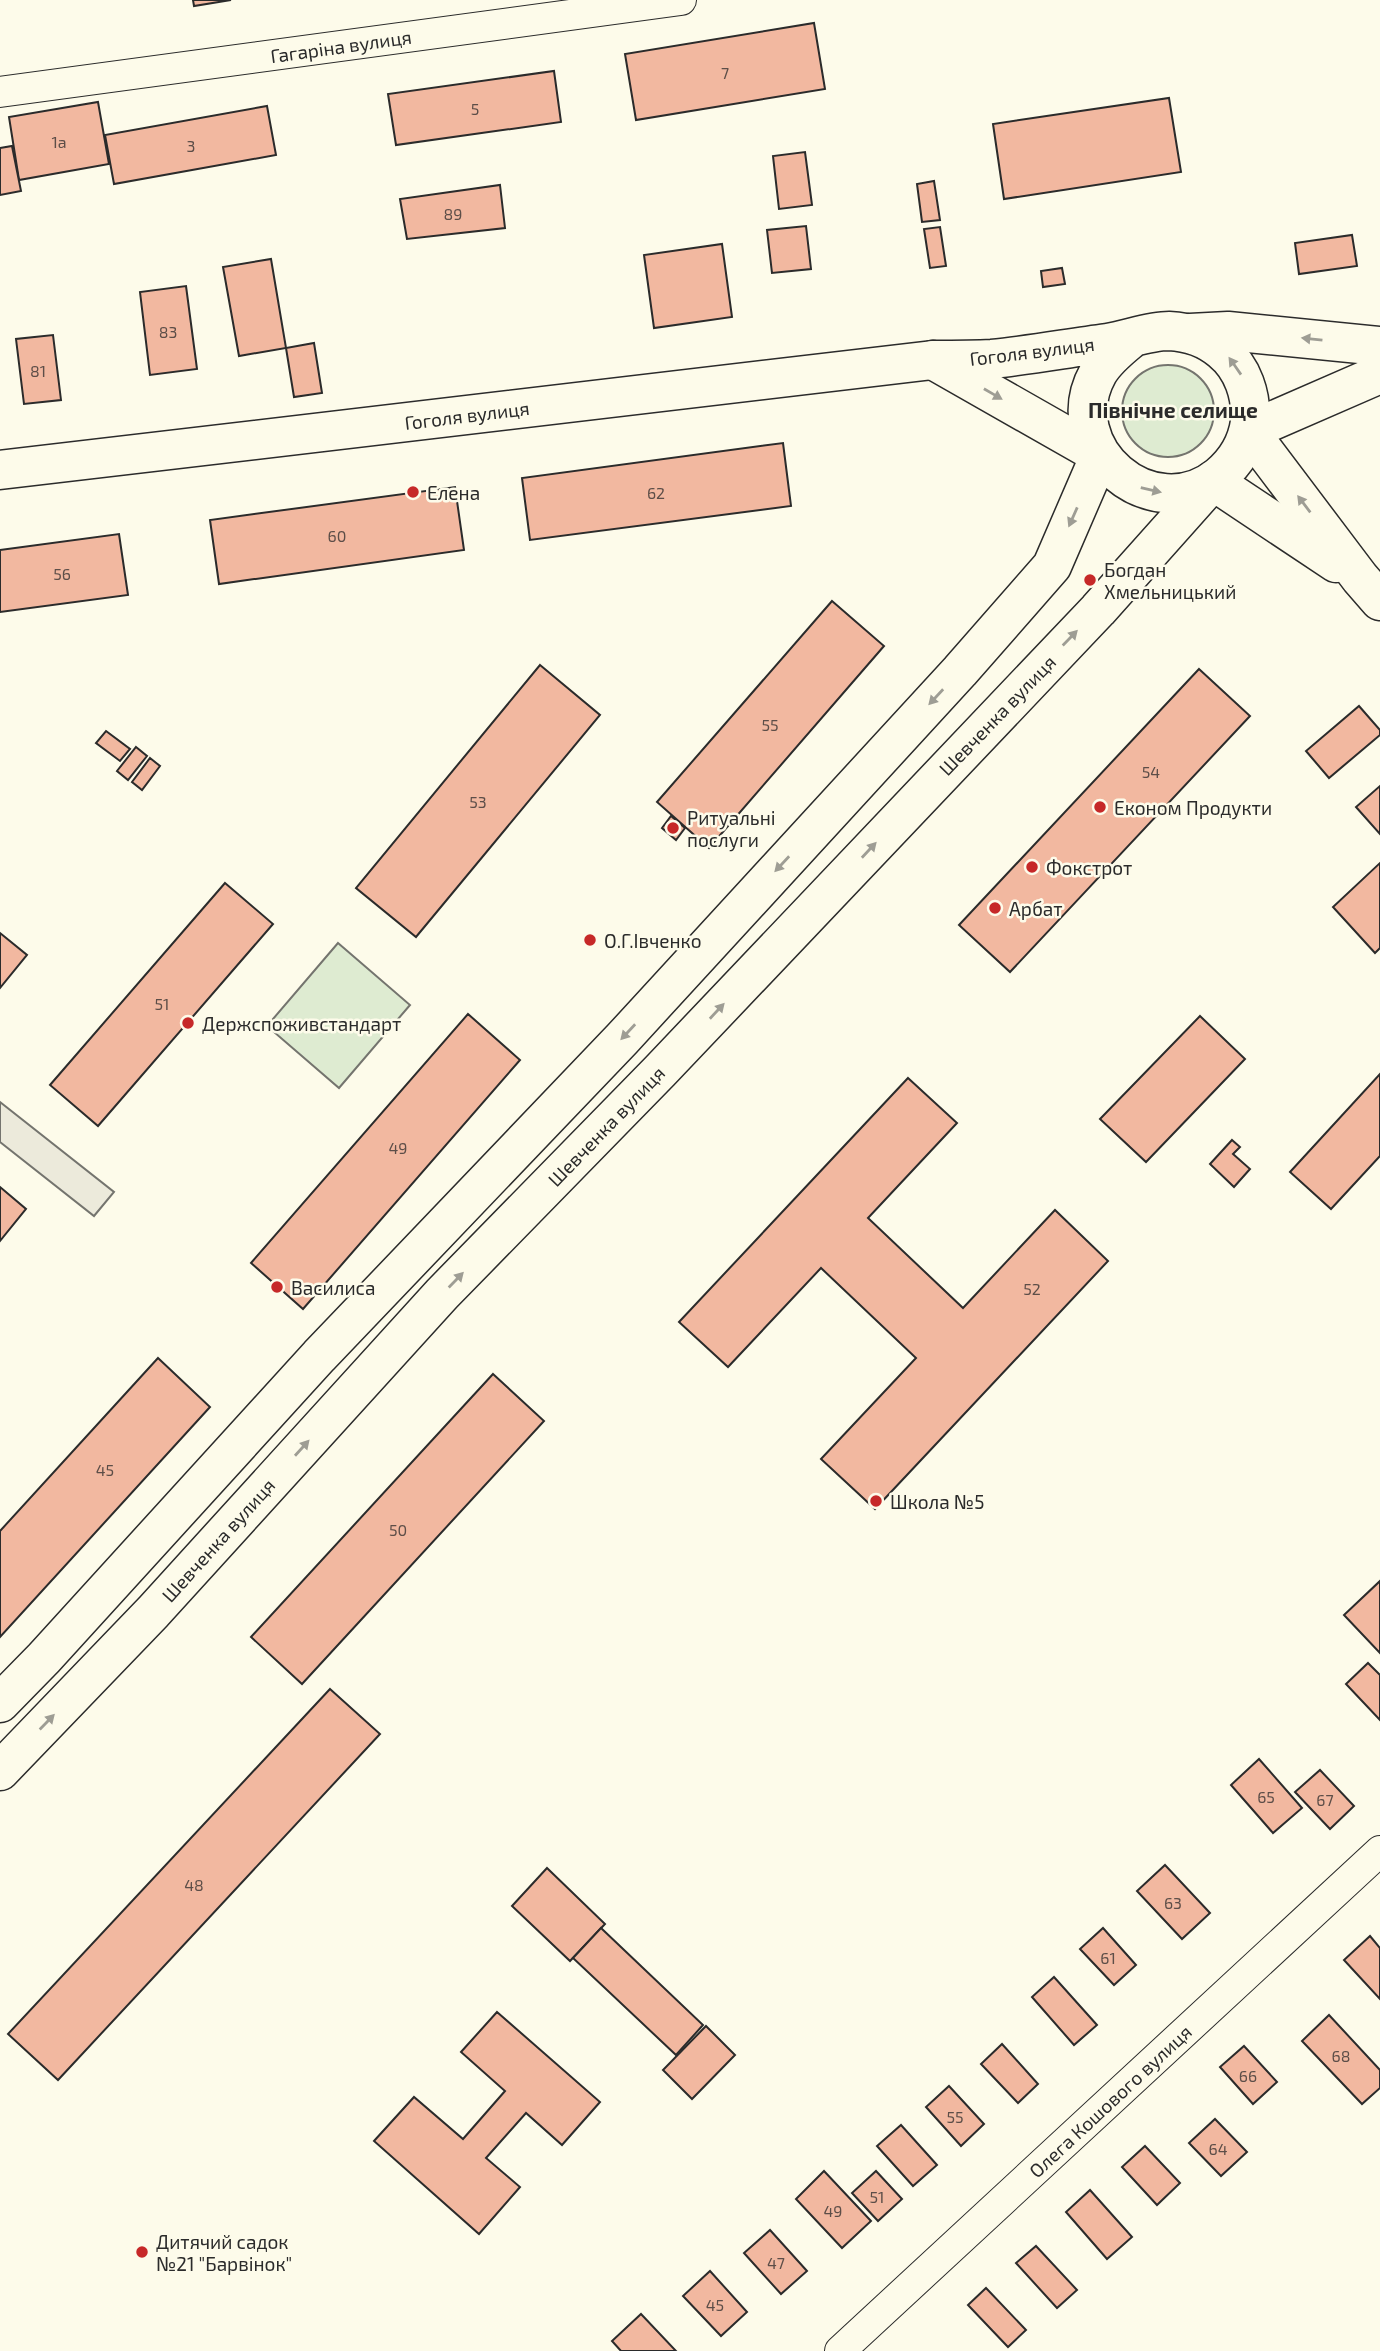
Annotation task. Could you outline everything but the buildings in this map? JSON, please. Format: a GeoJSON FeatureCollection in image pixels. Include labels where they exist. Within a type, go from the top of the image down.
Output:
{"type":"FeatureCollection","features":[{"type":"Feature","properties":{"kind":"street","name":"Гагаріна вулиця"},"geometry":{"type":"LineString","coordinates":[[0,92],[681,0]]}},
{"type":"Feature","properties":{"kind":"street","name":"Гоголя вулиця"},"geometry":{"type":"LineString","coordinates":[[0,470],[933,360],[990,359],[1131,339],[1167,331],[1228,331],[1380,346]]}},
{"type":"Feature","properties":{"kind":"street","name":"Гоголя вулиця"},"geometry":{"type":"LineString","coordinates":[[1131,339],[1110,356],[1097,373],[1090,393],[1088,415],[1091,436],[1100,455],[1114,471],[1131,484],[1172,494],[1193,490],[1213,481],[1229,468],[1249,431],[1251,410],[1247,388],[1238,369],[1225,353],[1208,340],[1188,333]]}},
{"type":"Feature","properties":{"kind":"street","name":"Гоголя вулиця"},"geometry":{"type":"LineString","coordinates":[[933,360],[1100,455]]}},
{"type":"Feature","properties":{"kind":"street"},"geometry":{"type":"LineString","coordinates":[[1370,589],[1249,431],[1380,374]]}},
{"type":"Feature","properties":{"kind":"street"},"geometry":{"type":"LineString","coordinates":[[0,1703],[307,1370],[622,1039],[951,681],[1052,566],[1100,455]]}},
{"type":"Feature","properties":{"kind":"street"},"geometry":{"type":"LineString","coordinates":[[1213,481],[1370,589]]}},
{"type":"Feature","properties":{"kind":"street","name":"Шевченка вулиця"},"geometry":{"type":"LineString","coordinates":[[0,1771],[153,1612],[442,1294],[669,1061],[1098,610],[1213,481]]}},
{"type":"Feature","properties":{"kind":"street"},"geometry":{"type":"LineString","coordinates":[[307,1370],[343,1402]]}},
{"type":"Feature","properties":{"kind":"street","name":"Олега Кошового вулиця"},"geometry":{"type":"LineString","coordinates":[[840,2351],[1380,1851]]}},
{"type":"Feature","properties":{"kind":"green space"},"geometry":{"type":"Polygon","coordinates":[[[1168,365],[1186,368],[1201,378],[1211,393],[1214,411],[1211,429],[1201,444],[1186,454],[1168,457],[1150,454],[1135,444],[1125,429],[1122,411],[1125,393],[1135,378],[1150,368],[1168,365]]]}},
{"type":"Feature","properties":{"kind":"green space"},"geometry":{"type":"Polygon","coordinates":[[[338,943],[410,1005],[339,1088],[267,1026],[338,943]]]}},
{"type":"Feature","properties":{"kind":"shaded area"},"geometry":{"type":"Polygon","coordinates":[[[0,1102],[114,1192],[94,1216],[0,1142],[0,1102]]]}},
{"type":"Feature","properties":{"kind":"place","name":"Елена"},"geometry":{"type":"Point","coordinates":[413,492]}},
{"type":"Feature","properties":{"kind":"place","name":"Богдан Хмельницький"},"geometry":{"type":"Point","coordinates":[1090,580]}},
{"type":"Feature","properties":{"kind":"place","name":"Економ Продукти"},"geometry":{"type":"Point","coordinates":[1100,807]}},
{"type":"Feature","properties":{"kind":"place","name":"Ритуальні послуги"},"geometry":{"type":"Point","coordinates":[673,828]}},
{"type":"Feature","properties":{"kind":"place","name":"Фокстрот"},"geometry":{"type":"Point","coordinates":[1032,867]}},
{"type":"Feature","properties":{"kind":"place","name":"Арбат"},"geometry":{"type":"Point","coordinates":[995,908]}},
{"type":"Feature","properties":{"kind":"place","name":"О.Г.Івченко"},"geometry":{"type":"Point","coordinates":[590,940]}},
{"type":"Feature","properties":{"kind":"place","name":"Держспоживстандарт"},"geometry":{"type":"Point","coordinates":[188,1023]}},
{"type":"Feature","properties":{"kind":"place","name":"Василиса"},"geometry":{"type":"Point","coordinates":[277,1287]}},
{"type":"Feature","properties":{"kind":"place","name":"Школа №5"},"geometry":{"type":"Point","coordinates":[876,1501]}},
{"type":"Feature","properties":{"kind":"place","name":"Дитячий садок №21 \"Барвінок\""},"geometry":{"type":"Point","coordinates":[142,2252]}},
{"type":"Feature","properties":{"kind":"district","name":"Північне селище"},"geometry":{"type":"Point","coordinates":[1173,409]}}]}
